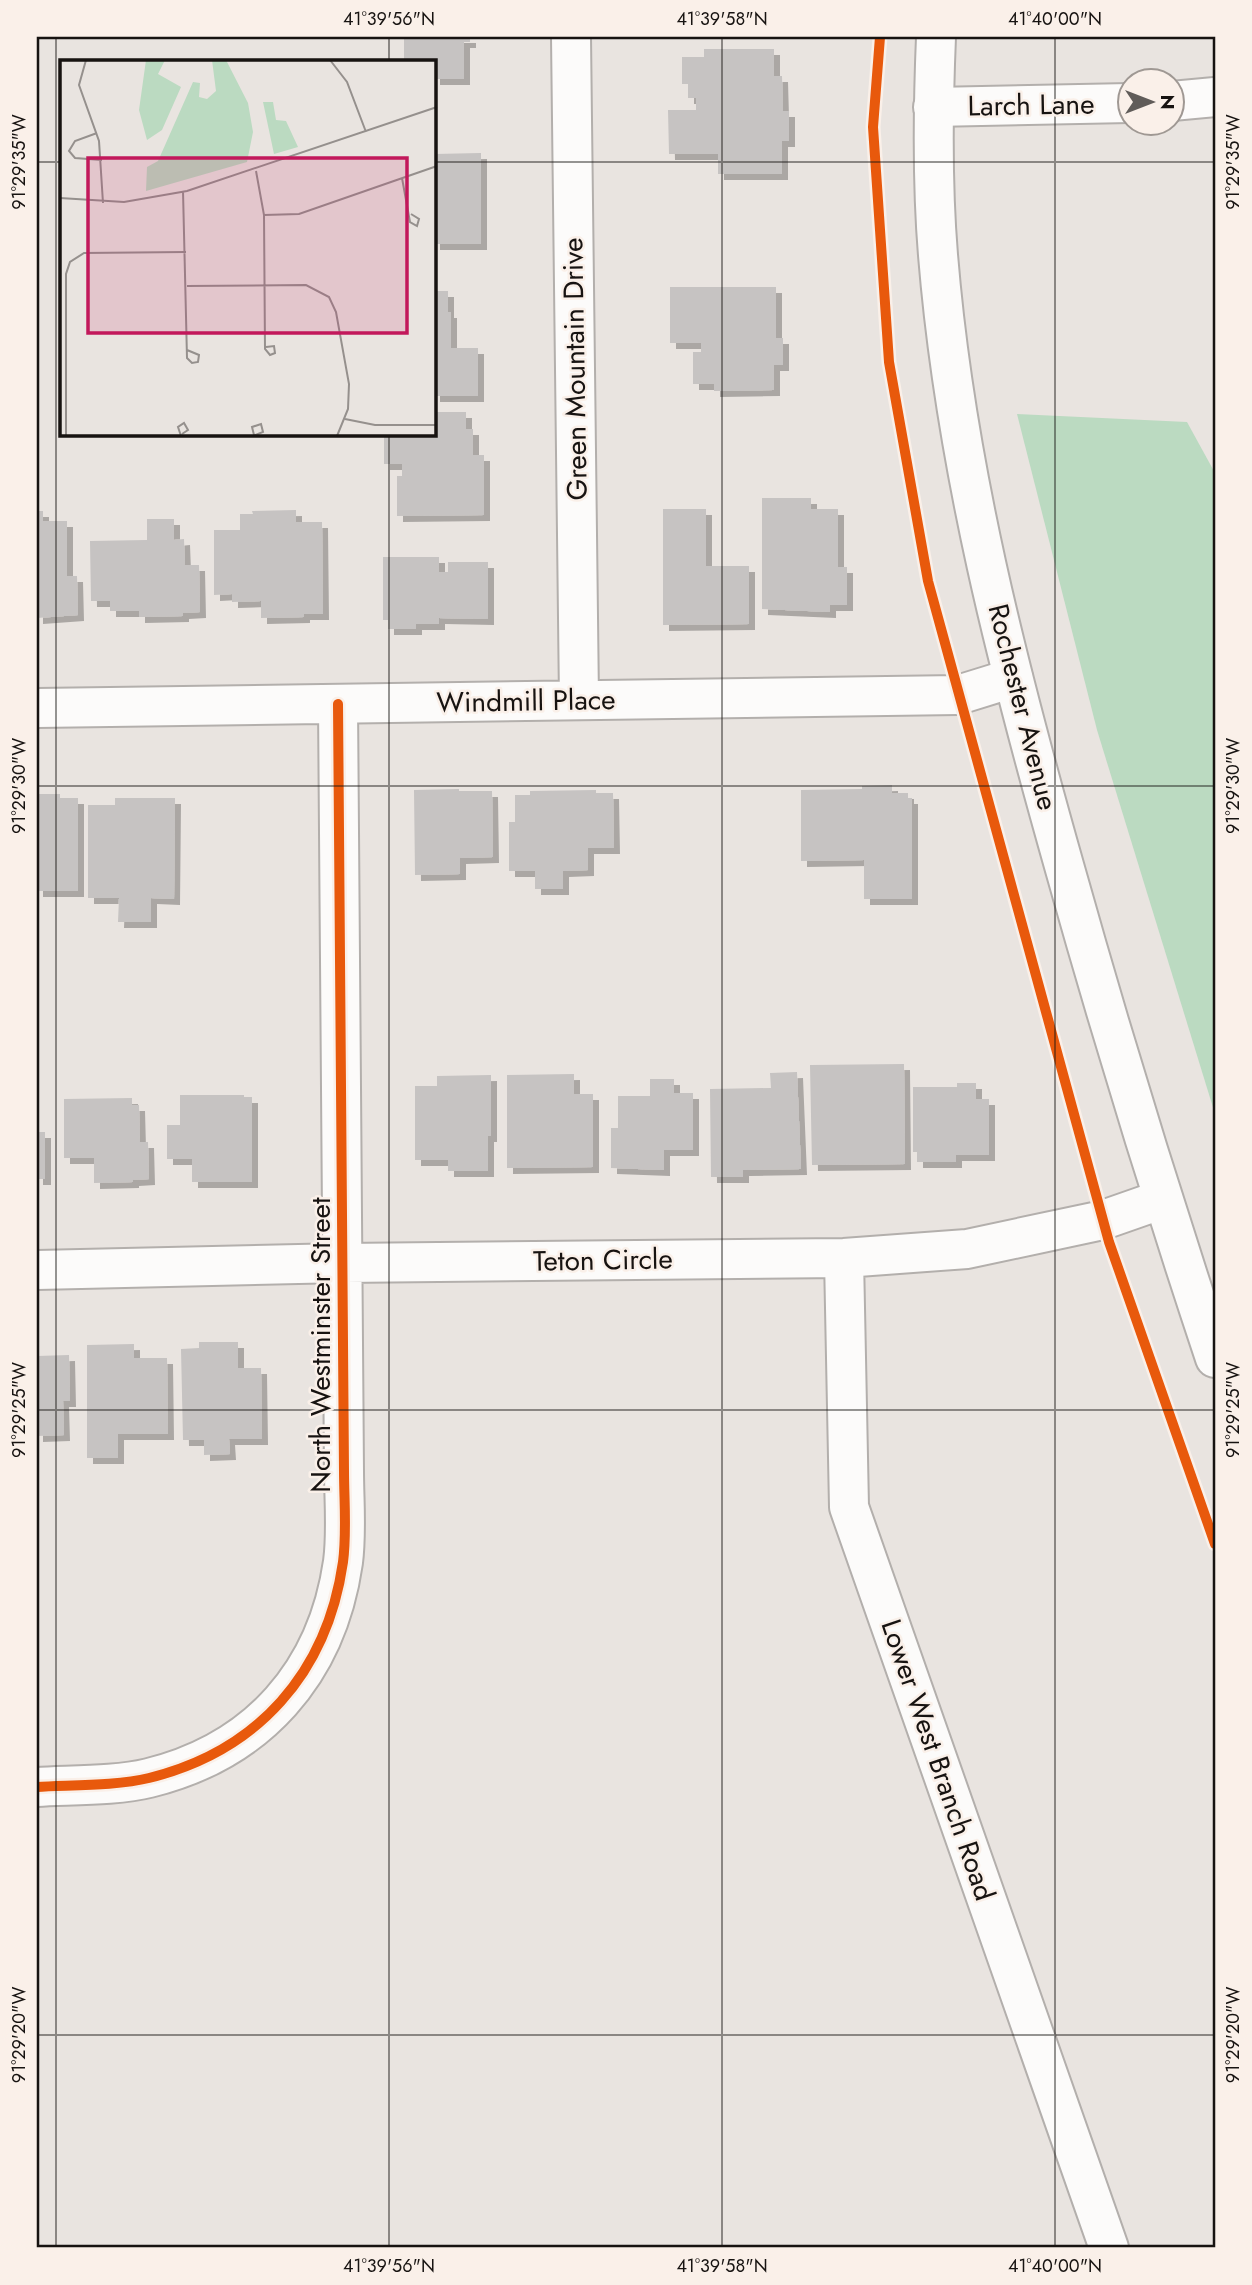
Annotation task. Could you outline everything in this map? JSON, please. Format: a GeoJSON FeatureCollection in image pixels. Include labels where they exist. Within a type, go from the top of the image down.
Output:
{"type":"FeatureCollection","features":[{"type":"Feature","properties":{"kind":"street","name":"Green Mountain Drive"},"geometry":{"type":"LineString","coordinates":[[571,37],[579,700]]}},
{"type":"Feature","properties":{"kind":"street","name":"Rochester Avenue"},"geometry":{"type":"LineString","coordinates":[[936,37],[933,107],[937,252],[949,360],[964,454],[1013,678],[1093,969],[1215,1358]]}},
{"type":"Feature","properties":{"kind":"street"},"geometry":{"type":"LineString","coordinates":[[1186,100],[1215,97]]}},
{"type":"Feature","properties":{"kind":"street","name":"Larch Lane"},"geometry":{"type":"LineString","coordinates":[[933,107],[1116,103]]}},
{"type":"Feature","properties":{"kind":"street","name":"Windmill Place"},"geometry":{"type":"LineString","coordinates":[[37,708],[958,695],[1013,678]]}},
{"type":"Feature","properties":{"kind":"street","name":"North Westminster Street"},"geometry":{"type":"LineString","coordinates":[[37,1787],[147,1779],[201,1761],[230,1746],[258,1726],[284,1698],[307,1667],[331,1614],[343,1560],[338,704]]}},
{"type":"Feature","properties":{"kind":"street","name":"Teton Circle"},"geometry":{"type":"LineString","coordinates":[[37,1270],[343,1263],[845,1258],[967,1249],[1103,1220],[1163,1199]]}},
{"type":"Feature","properties":{"kind":"street","name":"Lower West Branch Road"},"geometry":{"type":"LineString","coordinates":[[845,1258],[849,1507],[1110,2248]]}},
{"type":"Feature","properties":{"kind":"green space"},"geometry":{"type":"Polygon","coordinates":[[[1017,414],[1187,422],[1215,473],[1215,1114],[1097,730],[1017,414]]]}},
{"type":"Feature","properties":{"kind":"building"},"geometry":{"type":"Polygon","coordinates":[[[404,37],[470,37],[470,42],[464,42],[464,79],[436,79],[436,60],[404,60],[404,37]]]}},
{"type":"Feature","properties":{"kind":"building"},"geometry":{"type":"Polygon","coordinates":[[[704,49],[774,49],[774,76],[782,76],[783,111],[789,111],[789,141],[782,141],[782,174],[718,174],[718,154],[669,154],[668,110],[696,110],[696,98],[688,98],[688,84],[682,84],[682,57],[704,57],[704,49]]]}},
{"type":"Feature","properties":{"kind":"building"},"geometry":{"type":"Polygon","coordinates":[[[481,153],[481,244],[436,244],[436,154],[481,153]]]}},
{"type":"Feature","properties":{"kind":"building"},"geometry":{"type":"Polygon","coordinates":[[[670,287],[776,287],[776,338],[783,338],[783,365],[774,365],[774,390],[714,391],[714,384],[693,384],[693,352],[701,352],[701,343],[670,343],[670,287]]]}},
{"type":"Feature","properties":{"kind":"building"},"geometry":{"type":"Polygon","coordinates":[[[436,291],[448,291],[451,348],[478,348],[478,396],[436,396],[436,291]]]}},
{"type":"Feature","properties":{"kind":"building"},"geometry":{"type":"Polygon","coordinates":[[[436,412],[466,412],[466,429],[473,429],[473,455],[484,455],[484,515],[397,516],[397,476],[402,476],[402,464],[384,464],[384,436],[436,436],[436,412]]]}},
{"type":"Feature","properties":{"kind":"building"},"geometry":{"type":"Polygon","coordinates":[[[762,498],[811,498],[811,509],[838,509],[838,567],[847,567],[847,605],[830,605],[830,612],[762,609],[762,498]]]}},
{"type":"Feature","properties":{"kind":"building"},"geometry":{"type":"Polygon","coordinates":[[[663,509],[706,509],[706,566],[749,566],[749,624],[663,625],[663,509]]]}},
{"type":"Feature","properties":{"kind":"building"},"geometry":{"type":"Polygon","coordinates":[[[296,510],[296,522],[322,522],[323,614],[261,618],[261,601],[232,602],[232,594],[214,595],[214,530],[240,530],[240,514],[253,514],[252,511],[296,510]]]}},
{"type":"Feature","properties":{"kind":"building"},"geometry":{"type":"Polygon","coordinates":[[[37,511],[43,511],[43,521],[67,521],[67,576],[77,576],[78,615],[37,618],[37,511]]]}},
{"type":"Feature","properties":{"kind":"building"},"geometry":{"type":"Polygon","coordinates":[[[147,519],[174,519],[174,540],[184,539],[185,565],[199,565],[200,612],[183,613],[183,616],[139,617],[139,611],[110,611],[110,601],[91,601],[90,541],[147,540],[147,519]]]}},
{"type":"Feature","properties":{"kind":"building"},"geometry":{"type":"Polygon","coordinates":[[[383,557],[439,557],[439,572],[448,572],[448,562],[488,562],[488,619],[439,618],[439,624],[416,624],[416,629],[388,629],[388,620],[383,620],[383,557]]]}},
{"type":"Feature","properties":{"kind":"building"},"geometry":{"type":"Polygon","coordinates":[[[892,785],[892,793],[908,793],[908,798],[912,798],[912,899],[864,899],[864,860],[801,861],[801,790],[862,789],[862,786],[892,785]]]}},
{"type":"Feature","properties":{"kind":"building"},"geometry":{"type":"Polygon","coordinates":[[[414,790],[492,791],[493,857],[460,858],[460,874],[415,875],[414,790]]]}},
{"type":"Feature","properties":{"kind":"building"},"geometry":{"type":"Polygon","coordinates":[[[596,790],[596,793],[613,793],[614,848],[588,848],[588,870],[563,871],[563,889],[535,889],[535,871],[509,871],[509,822],[515,822],[515,795],[530,795],[530,791],[596,790]]]}},
{"type":"Feature","properties":{"kind":"building"},"geometry":{"type":"Polygon","coordinates":[[[37,794],[60,794],[60,798],[78,798],[78,891],[37,891],[37,794]]]}},
{"type":"Feature","properties":{"kind":"building"},"geometry":{"type":"Polygon","coordinates":[[[115,798],[175,798],[174,899],[151,898],[151,922],[118,922],[119,898],[88,898],[88,805],[115,805],[115,798]]]}},
{"type":"Feature","properties":{"kind":"building"},"geometry":{"type":"Polygon","coordinates":[[[904,1064],[905,1164],[812,1165],[810,1065],[904,1064]]]}},
{"type":"Feature","properties":{"kind":"building"},"geometry":{"type":"Polygon","coordinates":[[[797,1072],[801,1169],[743,1170],[743,1177],[711,1177],[710,1089],[771,1088],[770,1073],[797,1072]]]}},
{"type":"Feature","properties":{"kind":"building"},"geometry":{"type":"Polygon","coordinates":[[[574,1074],[574,1094],[593,1094],[593,1167],[507,1168],[507,1075],[574,1074]]]}},
{"type":"Feature","properties":{"kind":"building"},"geometry":{"type":"Polygon","coordinates":[[[491,1075],[488,1171],[448,1171],[448,1160],[415,1160],[415,1086],[437,1086],[437,1076],[491,1075]]]}},
{"type":"Feature","properties":{"kind":"building"},"geometry":{"type":"Polygon","coordinates":[[[650,1079],[674,1079],[674,1093],[693,1093],[693,1150],[664,1150],[664,1170],[611,1168],[611,1128],[618,1128],[618,1096],[650,1096],[650,1079]]]}},
{"type":"Feature","properties":{"kind":"building"},"geometry":{"type":"Polygon","coordinates":[[[957,1083],[976,1083],[976,1099],[989,1099],[989,1155],[956,1155],[956,1162],[917,1162],[917,1152],[913,1152],[913,1087],[957,1087],[957,1083]]]}},
{"type":"Feature","properties":{"kind":"building"},"geometry":{"type":"Polygon","coordinates":[[[180,1095],[252,1097],[252,1182],[192,1182],[192,1159],[167,1159],[167,1125],[180,1125],[180,1095]]]}},
{"type":"Feature","properties":{"kind":"building"},"geometry":{"type":"Polygon","coordinates":[[[132,1098],[132,1105],[139,1105],[140,1142],[148,1142],[149,1179],[94,1183],[94,1158],[64,1158],[64,1099],[132,1098]]]}},
{"type":"Feature","properties":{"kind":"building"},"geometry":{"type":"Polygon","coordinates":[[[37,1132],[45,1132],[45,1179],[37,1179],[37,1132]]]}},
{"type":"Feature","properties":{"kind":"building"},"geometry":{"type":"Polygon","coordinates":[[[199,1342],[238,1342],[238,1368],[261,1368],[262,1439],[229,1439],[230,1454],[204,1455],[204,1440],[183,1440],[181,1349],[199,1348],[199,1342]]]}},
{"type":"Feature","properties":{"kind":"building"},"geometry":{"type":"Polygon","coordinates":[[[134,1344],[134,1358],[167,1358],[168,1434],[118,1434],[118,1458],[87,1458],[87,1345],[134,1344]]]}},
{"type":"Feature","properties":{"kind":"building"},"geometry":{"type":"Polygon","coordinates":[[[69,1355],[70,1401],[63,1401],[64,1435],[37,1436],[37,1356],[69,1355]]]}},
{"type":"Feature","properties":{"kind":"cycle path"},"geometry":{"type":"LineString","coordinates":[[880,37],[873,127],[889,362],[928,581],[1109,1242],[1215,1544]]}},
{"type":"Feature","properties":{"kind":"cycle path"},"geometry":{"type":"LineString","coordinates":[[37,1787],[136,1781],[188,1766],[223,1748],[254,1727],[281,1702],[303,1672],[321,1639],[335,1602],[343,1562],[345,1528],[338,704]]}}]}
